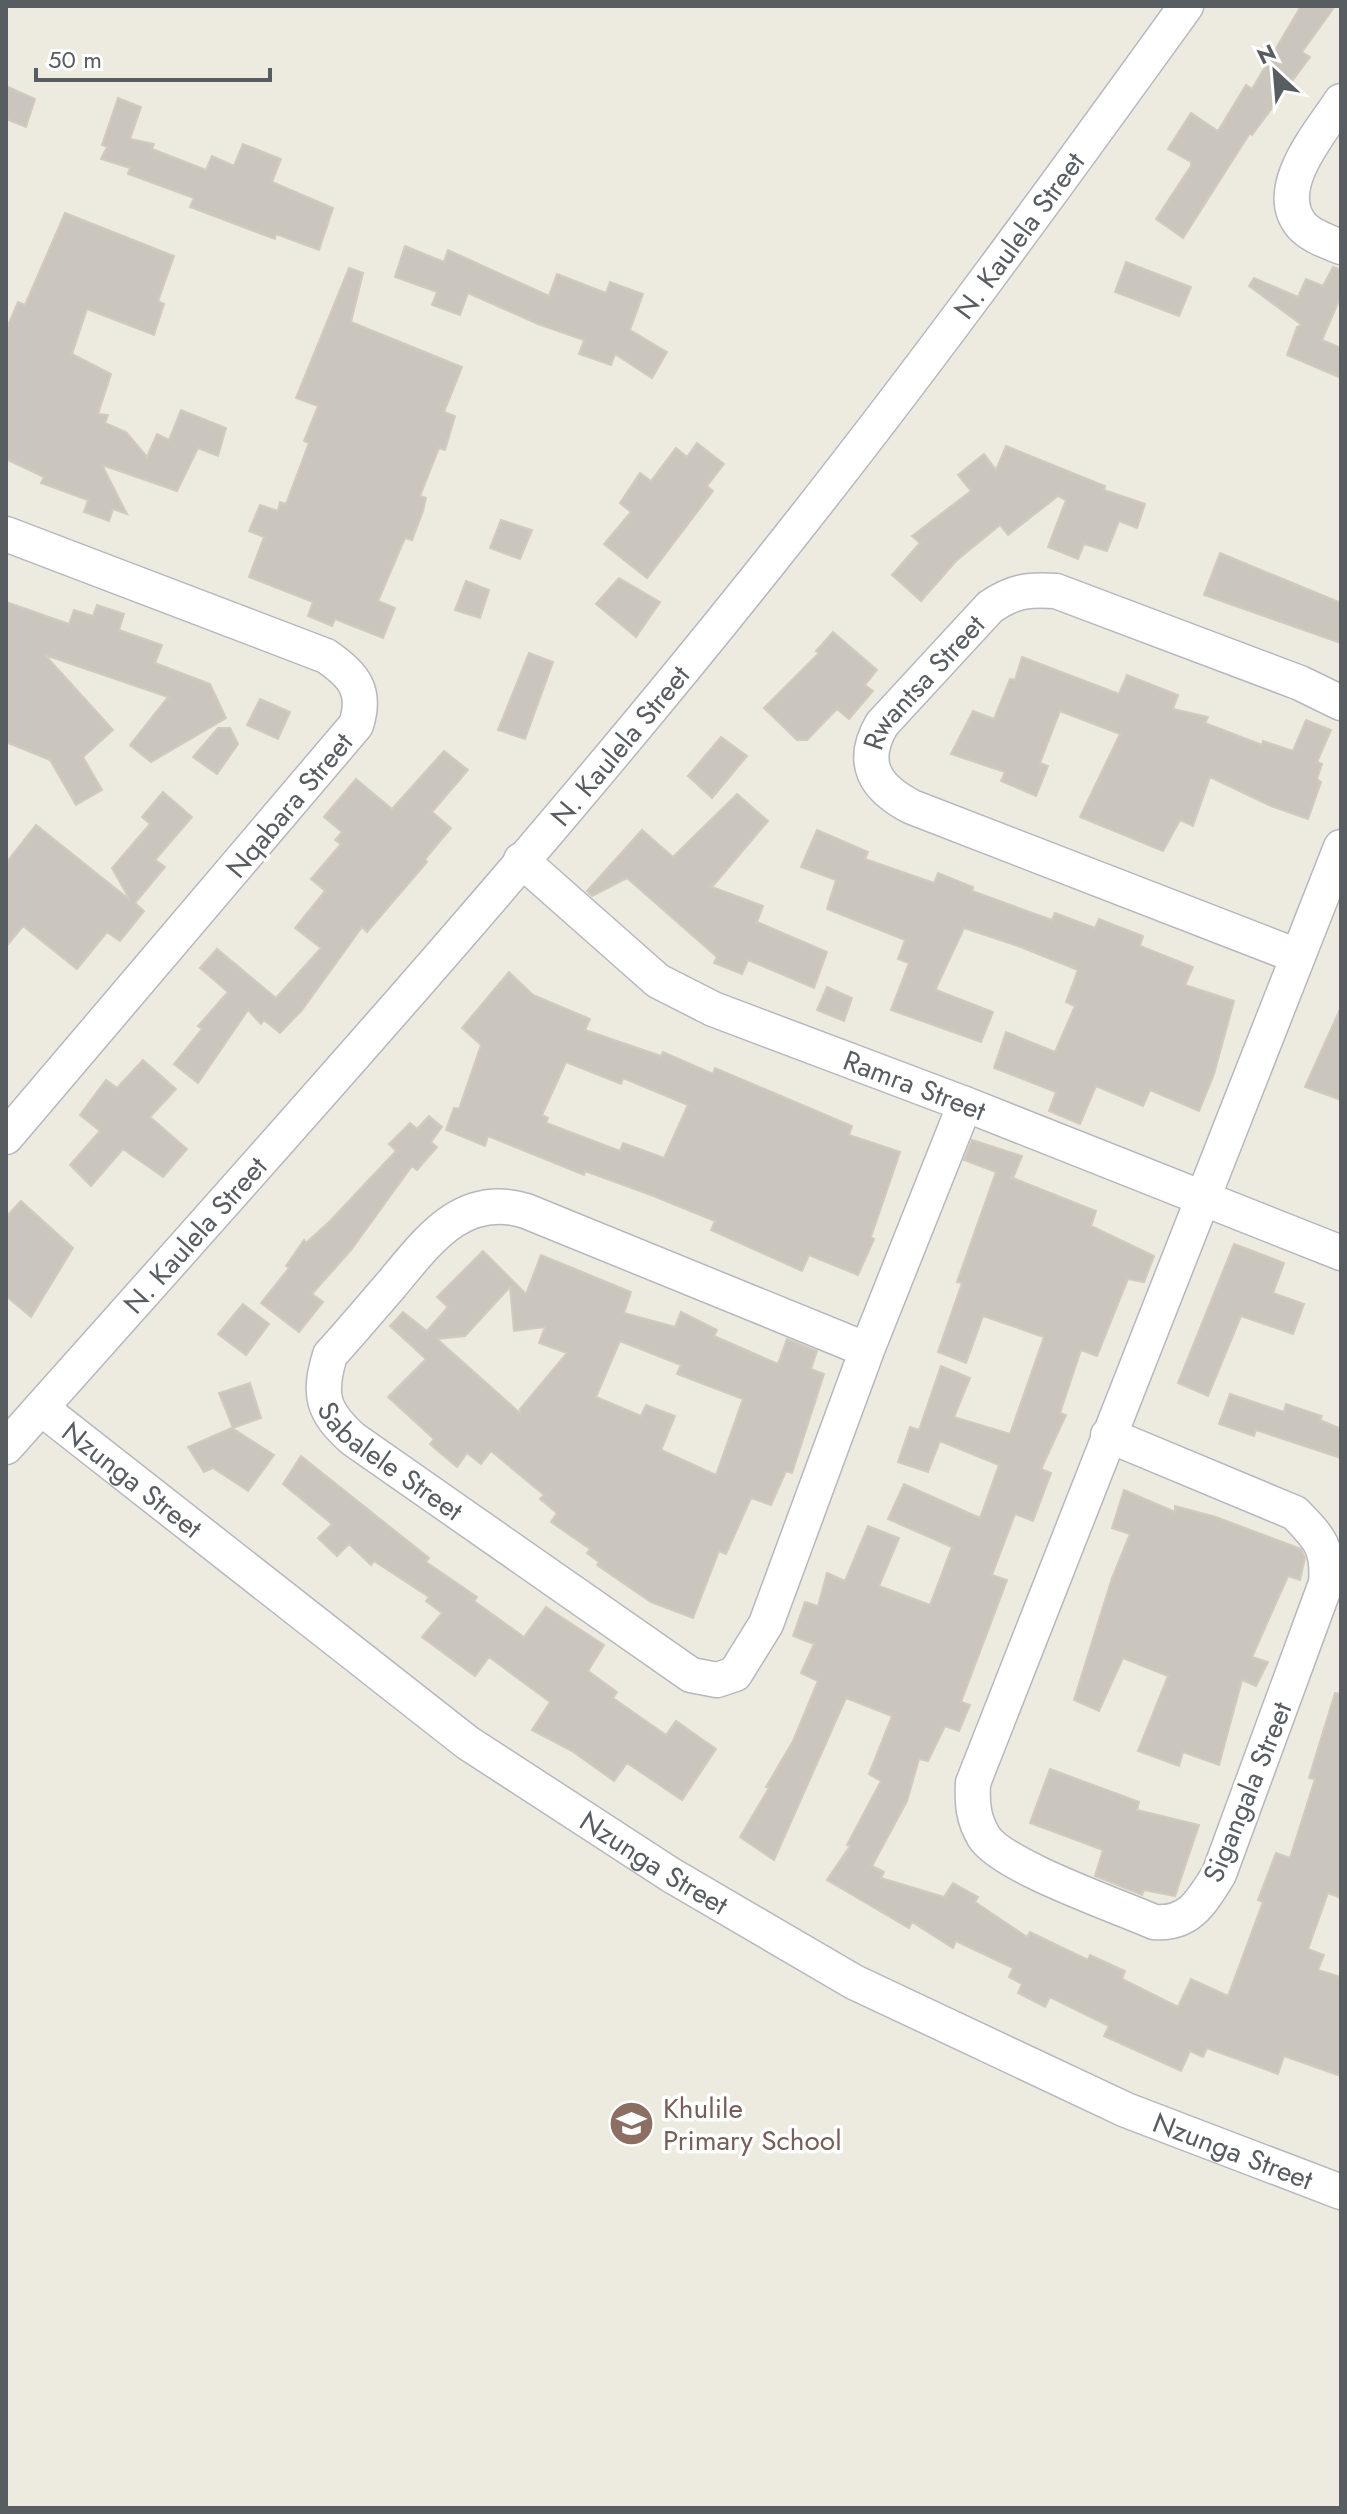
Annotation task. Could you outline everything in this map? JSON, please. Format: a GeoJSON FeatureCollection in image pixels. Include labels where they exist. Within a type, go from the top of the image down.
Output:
{"type":"FeatureCollection","features":[{"type":"Feature","properties":{"kind":"street","name":"N. Kaulela Street"},"geometry":{"type":"LineString","coordinates":[[6,1447],[521,860],[787,541],[1012,247],[1186,6]]}},
{"type":"Feature","properties":{"kind":"street"},"geometry":{"type":"LineString","coordinates":[[1341,101],[1298,170],[1292,193],[1293,208],[1302,226],[1341,247]]}},
{"type":"Feature","properties":{"kind":"street","name":"Nqabara Street"},"geometry":{"type":"LineString","coordinates":[[6,534],[326,656],[351,672],[361,693],[361,702],[356,725],[6,1137]]}},
{"type":"Feature","properties":{"kind":"street","name":"Rwantsa Street"},"geometry":{"type":"LineString","coordinates":[[1297,956],[912,807],[882,786],[870,756],[871,748],[882,724],[990,607],[1011,593],[1029,589],[1056,591],[1300,683],[1341,703]]}},
{"type":"Feature","properties":{"kind":"street"},"geometry":{"type":"LineString","coordinates":[[1203,1200],[1341,847]]}},
{"type":"Feature","properties":{"kind":"street","name":"Ramra Street"},"geometry":{"type":"LineString","coordinates":[[521,860],[658,981],[713,1009],[965,1104],[1341,1253]]}},
{"type":"Feature","properties":{"kind":"street","name":"Sabalele Street"},"geometry":{"type":"LineString","coordinates":[[867,1350],[526,1211],[505,1205],[486,1206],[462,1215],[436,1233],[330,1355],[323,1381],[323,1398],[335,1423],[353,1439],[691,1675],[717,1680],[735,1674],[766,1624],[867,1350],[965,1104]]}},
{"type":"Feature","properties":{"kind":"street","name":"Sigangala Street"},"geometry":{"type":"LineString","coordinates":[[1108,1435],[1295,1513],[1313,1532],[1328,1558],[1326,1583],[1219,1874],[1199,1906],[1189,1916],[1171,1924],[1154,1922],[1006,1858],[985,1839],[972,1810],[973,1783],[1108,1435],[1203,1200]]}},
{"type":"Feature","properties":{"kind":"street","name":"Nzunga Street"},"geometry":{"type":"LineString","coordinates":[[41,1408],[468,1743],[671,1875],[854,1982],[1126,2110],[1341,2192]]}},
{"type":"Feature","properties":{"kind":"building"},"geometry":{"type":"Polygon","coordinates":[[[1301,6],[1335,6],[1302,52],[1310,57],[1252,135],[1250,133],[1183,238],[1156,219],[1191,166],[1191,162],[1168,149],[1191,113],[1218,131],[1246,85],[1252,89],[1301,6]]]}},
{"type":"Feature","properties":{"kind":"building"},"geometry":{"type":"Polygon","coordinates":[[[6,86],[35,99],[26,127],[6,119],[6,86]]]}},
{"type":"Feature","properties":{"kind":"building"},"geometry":{"type":"Polygon","coordinates":[[[118,98],[141,107],[130,139],[154,144],[152,149],[206,170],[212,156],[234,166],[243,144],[281,159],[272,182],[333,208],[319,250],[276,234],[275,239],[190,207],[194,198],[128,174],[130,168],[101,159],[107,147],[102,145],[118,98]]]}},
{"type":"Feature","properties":{"kind":"building"},"geometry":{"type":"Polygon","coordinates":[[[65,213],[174,256],[158,301],[164,304],[154,335],[87,309],[72,354],[111,374],[98,414],[108,415],[105,423],[126,432],[147,457],[157,434],[169,440],[181,410],[226,428],[218,456],[198,448],[177,491],[102,465],[127,514],[113,509],[109,521],[84,512],[88,500],[41,483],[44,477],[6,459],[6,330],[18,302],[25,305],[65,213]]]}},
{"type":"Feature","properties":{"kind":"building"},"geometry":{"type":"Polygon","coordinates":[[[405,246],[444,262],[448,250],[549,296],[557,274],[606,293],[610,282],[643,294],[630,330],[667,352],[652,378],[615,354],[611,365],[579,354],[584,340],[538,324],[468,293],[460,315],[432,305],[437,292],[395,277],[405,246]]]}},
{"type":"Feature","properties":{"kind":"building"},"geometry":{"type":"Polygon","coordinates":[[[1126,262],[1191,287],[1179,316],[1115,292],[1126,262]]]}},
{"type":"Feature","properties":{"kind":"building"},"geometry":{"type":"Polygon","coordinates":[[[1333,267],[1341,270],[1341,296],[1322,340],[1341,348],[1341,378],[1287,355],[1297,327],[1302,325],[1249,286],[1254,278],[1298,297],[1306,279],[1323,286],[1333,267]]]}},
{"type":"Feature","properties":{"kind":"building"},"geometry":{"type":"Polygon","coordinates":[[[349,268],[363,273],[351,322],[462,367],[444,412],[455,416],[445,450],[439,448],[420,496],[426,498],[412,540],[405,538],[378,601],[395,608],[383,638],[335,619],[332,626],[308,616],[313,602],[249,577],[264,537],[249,531],[260,505],[278,511],[280,502],[286,504],[309,443],[304,441],[318,406],[296,398],[349,268]]]}},
{"type":"Feature","properties":{"kind":"building"},"geometry":{"type":"Polygon","coordinates":[[[697,443],[724,464],[707,486],[713,491],[647,578],[604,544],[631,512],[620,503],[640,473],[651,481],[676,448],[687,457],[697,443]]]}},
{"type":"Feature","properties":{"kind":"building"},"geometry":{"type":"Polygon","coordinates":[[[1006,446],[1105,486],[1104,490],[1145,504],[1137,528],[1119,521],[1107,551],[1084,544],[1078,559],[1048,547],[1066,500],[1058,496],[1008,535],[1000,525],[956,561],[921,601],[892,575],[920,543],[912,536],[971,491],[958,475],[984,454],[996,470],[1006,446]]]}},
{"type":"Feature","properties":{"kind":"building"},"geometry":{"type":"Polygon","coordinates":[[[501,520],[532,530],[520,559],[490,548],[501,520]]]}},
{"type":"Feature","properties":{"kind":"building"},"geometry":{"type":"Polygon","coordinates":[[[1220,553],[1341,603],[1341,643],[1204,595],[1220,553]]]}},
{"type":"Feature","properties":{"kind":"building"},"geometry":{"type":"Polygon","coordinates":[[[619,578],[660,602],[636,637],[596,604],[619,578]]]}},
{"type":"Feature","properties":{"kind":"building"},"geometry":{"type":"Polygon","coordinates":[[[466,581],[489,590],[480,618],[455,610],[466,581]]]}},
{"type":"Feature","properties":{"kind":"building"},"geometry":{"type":"Polygon","coordinates":[[[6,602],[69,624],[74,610],[93,616],[97,605],[124,614],[119,630],[162,645],[155,663],[210,684],[226,718],[151,762],[130,745],[168,697],[45,655],[113,730],[83,757],[102,790],[76,805],[50,760],[6,742],[6,602]]]}},
{"type":"Feature","properties":{"kind":"building"},"geometry":{"type":"Polygon","coordinates":[[[833,632],[877,670],[865,685],[873,691],[849,719],[837,709],[807,740],[797,740],[764,708],[819,653],[816,651],[833,632]]]}},
{"type":"Feature","properties":{"kind":"building"},"geometry":{"type":"Polygon","coordinates":[[[529,653],[553,662],[525,739],[498,730],[529,653]]]}},
{"type":"Feature","properties":{"kind":"building"},"geometry":{"type":"Polygon","coordinates":[[[1022,657],[1119,694],[1127,675],[1178,695],[1173,709],[1208,717],[1205,723],[1262,745],[1263,741],[1293,751],[1306,720],[1331,730],[1317,762],[1322,764],[1317,779],[1321,782],[1308,819],[1271,806],[1210,777],[1193,826],[1180,820],[1163,851],[1080,817],[1120,734],[1060,711],[1040,763],[1048,766],[1036,796],[1001,781],[1005,772],[951,754],[973,711],[994,719],[1010,679],[1015,680],[1022,657]]]}},
{"type":"Feature","properties":{"kind":"building"},"geometry":{"type":"Polygon","coordinates":[[[260,699],[290,712],[278,739],[247,725],[260,699]]]}},
{"type":"Feature","properties":{"kind":"building"},"geometry":{"type":"Polygon","coordinates":[[[218,728],[230,728],[238,744],[217,774],[193,757],[218,728]]]}},
{"type":"Feature","properties":{"kind":"building"},"geometry":{"type":"Polygon","coordinates":[[[721,737],[747,756],[712,798],[688,776],[721,737]]]}},
{"type":"Feature","properties":{"kind":"building"},"geometry":{"type":"Polygon","coordinates":[[[444,751],[468,770],[432,812],[451,828],[425,859],[427,862],[367,932],[362,927],[302,1010],[280,1033],[264,1020],[261,1024],[248,1010],[198,1083],[174,1064],[202,1029],[198,1026],[228,992],[200,968],[217,949],[276,998],[321,948],[295,928],[325,891],[311,879],[341,844],[335,840],[342,832],[324,817],[356,779],[392,809],[444,751]]]}},
{"type":"Feature","properties":{"kind":"building"},"geometry":{"type":"Polygon","coordinates":[[[163,792],[192,817],[155,860],[165,867],[135,903],[144,911],[120,941],[107,932],[77,969],[23,926],[6,947],[6,863],[36,825],[130,900],[112,868],[150,824],[142,817],[163,792]]]}},
{"type":"Feature","properties":{"kind":"building"},"geometry":{"type":"Polygon","coordinates":[[[737,794],[768,821],[712,887],[763,906],[757,922],[827,952],[814,988],[748,960],[742,974],[714,963],[717,957],[627,878],[592,896],[587,891],[642,830],[673,857],[737,794]]]}},
{"type":"Feature","properties":{"kind":"building"},"geometry":{"type":"Polygon","coordinates":[[[817,830],[868,852],[865,859],[934,883],[938,873],[973,887],[972,891],[1052,920],[1055,913],[1095,928],[1099,919],[1143,936],[1140,946],[1193,967],[1185,985],[1234,1001],[1214,1074],[1199,1111],[1150,1090],[1143,1106],[1096,1086],[1080,1124],[1049,1111],[1056,1092],[994,1068],[1006,1032],[1055,1052],[1075,1006],[1066,1002],[1078,970],[964,928],[936,990],[993,1012],[981,1042],[891,1010],[909,963],[898,959],[905,940],[827,909],[836,880],[801,867],[817,830]]]}},
{"type":"Feature","properties":{"kind":"building"},"geometry":{"type":"Polygon","coordinates":[[[509,972],[533,995],[590,1019],[585,1030],[661,1056],[663,1052],[713,1074],[715,1068],[852,1126],[849,1135],[900,1152],[871,1237],[874,1239],[858,1275],[809,1255],[802,1271],[711,1230],[715,1221],[651,1195],[585,1171],[584,1175],[488,1136],[485,1146],[446,1130],[454,1108],[459,1109],[481,1045],[462,1028],[509,972]],[[566,1062],[542,1115],[548,1118],[546,1123],[620,1151],[623,1143],[664,1158],[688,1105],[623,1078],[621,1084],[566,1062]]]}},
{"type":"Feature","properties":{"kind":"building"},"geometry":{"type":"Polygon","coordinates":[[[827,987],[852,998],[844,1021],[817,1010],[827,987]]]}},
{"type":"Feature","properties":{"kind":"building"},"geometry":{"type":"Polygon","coordinates":[[[1341,1007],[1341,1100],[1305,1087],[1341,1007]]]}},
{"type":"Feature","properties":{"kind":"building"},"geometry":{"type":"Polygon","coordinates":[[[143,1060],[176,1089],[150,1117],[187,1149],[163,1177],[123,1149],[91,1186],[70,1165],[100,1131],[80,1115],[106,1080],[117,1088],[143,1060]]]}},
{"type":"Feature","properties":{"kind":"building"},"geometry":{"type":"Polygon","coordinates":[[[429,1116],[442,1127],[431,1142],[437,1147],[417,1170],[412,1166],[351,1250],[312,1294],[323,1302],[299,1332],[261,1303],[289,1268],[286,1266],[304,1240],[306,1243],[330,1221],[396,1151],[389,1144],[410,1123],[417,1129],[429,1116]]]}},
{"type":"Feature","properties":{"kind":"building"},"geometry":{"type":"Polygon","coordinates":[[[972,1140],[1022,1156],[1013,1178],[1010,1177],[1096,1211],[1091,1226],[1154,1256],[1144,1282],[1128,1279],[1097,1356],[1081,1350],[1060,1413],[1066,1415],[1041,1469],[1051,1473],[1033,1521],[1015,1514],[992,1575],[1007,1580],[961,1702],[970,1705],[959,1731],[945,1726],[928,1761],[919,1759],[907,1801],[872,1866],[884,1872],[881,1878],[944,1897],[953,1883],[978,1897],[975,1902],[1027,1937],[1030,1932],[1088,1960],[1090,1955],[1125,1971],[1122,1979],[1178,2007],[1191,1979],[1228,1996],[1263,1902],[1258,1900],[1276,1853],[1290,1858],[1315,1779],[1309,1778],[1335,1693],[1341,1694],[1341,1898],[1328,1893],[1308,1949],[1324,1955],[1318,1970],[1341,1977],[1341,2076],[1284,2056],[1278,2074],[1207,2048],[1203,2057],[1190,2051],[1181,2071],[1104,2036],[1109,2026],[1050,1997],[1045,2007],[1018,1993],[1022,1984],[1009,1977],[1013,1968],[956,1941],[953,1948],[912,1922],[909,1928],[827,1880],[850,1846],[847,1845],[881,1781],[869,1774],[892,1716],[846,1698],[774,1860],[740,1837],[793,1741],[818,1681],[801,1673],[814,1644],[793,1636],[805,1602],[818,1606],[827,1573],[845,1581],[868,1526],[899,1538],[879,1586],[930,1605],[952,1547],[888,1519],[904,1484],[980,1518],[999,1465],[940,1441],[928,1472],[898,1462],[910,1427],[919,1430],[941,1366],[970,1378],[954,1417],[1010,1434],[1044,1337],[983,1316],[966,1363],[938,1352],[962,1283],[957,1282],[996,1172],[964,1160],[972,1140]]]}},
{"type":"Feature","properties":{"kind":"building"},"geometry":{"type":"Polygon","coordinates":[[[21,1201],[73,1248],[31,1317],[6,1296],[6,1217],[21,1201]]]}},
{"type":"Feature","properties":{"kind":"building"},"geometry":{"type":"Polygon","coordinates":[[[1234,1244],[1284,1263],[1273,1293],[1304,1304],[1293,1334],[1241,1316],[1208,1396],[1178,1383],[1234,1244]]]}},
{"type":"Feature","properties":{"kind":"building"},"geometry":{"type":"Polygon","coordinates":[[[483,1251],[526,1294],[541,1255],[631,1292],[624,1313],[675,1327],[681,1312],[717,1330],[714,1336],[778,1364],[787,1339],[817,1351],[811,1369],[824,1374],[792,1473],[786,1471],[771,1505],[751,1498],[726,1554],[719,1551],[693,1618],[651,1602],[597,1565],[599,1562],[587,1553],[590,1549],[551,1522],[557,1513],[540,1499],[544,1495],[491,1451],[481,1464],[467,1453],[457,1467],[430,1444],[434,1439],[388,1397],[426,1359],[390,1326],[403,1312],[427,1331],[448,1307],[437,1297],[483,1251]],[[510,1287],[465,1336],[437,1339],[521,1414],[520,1409],[567,1353],[539,1343],[545,1327],[514,1331],[510,1287]],[[620,1341],[596,1397],[641,1416],[646,1405],[675,1416],[661,1450],[716,1475],[743,1399],[677,1374],[681,1365],[620,1341]]]}},
{"type":"Feature","properties":{"kind":"building"},"geometry":{"type":"Polygon","coordinates":[[[243,1304],[269,1324],[246,1355],[218,1334],[243,1304]]]}},
{"type":"Feature","properties":{"kind":"building"},"geometry":{"type":"Polygon","coordinates":[[[250,1383],[261,1418],[233,1428],[219,1393],[250,1383]]]}},
{"type":"Feature","properties":{"kind":"building"},"geometry":{"type":"Polygon","coordinates":[[[1230,1394],[1284,1412],[1286,1404],[1322,1416],[1320,1420],[1341,1429],[1341,1458],[1256,1430],[1254,1436],[1219,1424],[1230,1394]]]}},
{"type":"Feature","properties":{"kind":"building"},"geometry":{"type":"Polygon","coordinates":[[[232,1428],[274,1455],[248,1491],[213,1468],[204,1472],[188,1447],[232,1428]]]}},
{"type":"Feature","properties":{"kind":"building"},"geometry":{"type":"Polygon","coordinates":[[[301,1456],[429,1558],[426,1562],[477,1597],[474,1601],[524,1637],[546,1607],[604,1645],[588,1671],[617,1692],[613,1698],[666,1735],[676,1721],[716,1749],[682,1800],[627,1763],[614,1781],[572,1751],[532,1730],[550,1702],[489,1657],[475,1676],[422,1637],[442,1613],[426,1601],[429,1597],[374,1561],[371,1565],[349,1544],[337,1556],[318,1538],[332,1524],[283,1484],[301,1456]]]}},
{"type":"Feature","properties":{"kind":"building"},"geometry":{"type":"Polygon","coordinates":[[[1124,1490],[1175,1512],[1175,1506],[1216,1517],[1301,1549],[1305,1558],[1300,1580],[1288,1576],[1252,1657],[1268,1662],[1256,1686],[1242,1680],[1219,1765],[1183,1752],[1179,1766],[1138,1751],[1168,1676],[1123,1658],[1099,1711],[1074,1700],[1112,1578],[1130,1534],[1112,1528],[1124,1490]]]}},
{"type":"Feature","properties":{"kind":"building"},"geometry":{"type":"Polygon","coordinates":[[[1050,1769],[1139,1802],[1137,1810],[1199,1825],[1175,1896],[1144,1890],[1142,1895],[1095,1876],[1103,1850],[1030,1823],[1050,1769]]]}},
{"type":"Feature","properties":{"kind":"place","name":"Khulile Primary School"},"geometry":{"type":"Point","coordinates":[632,2124]}}]}
